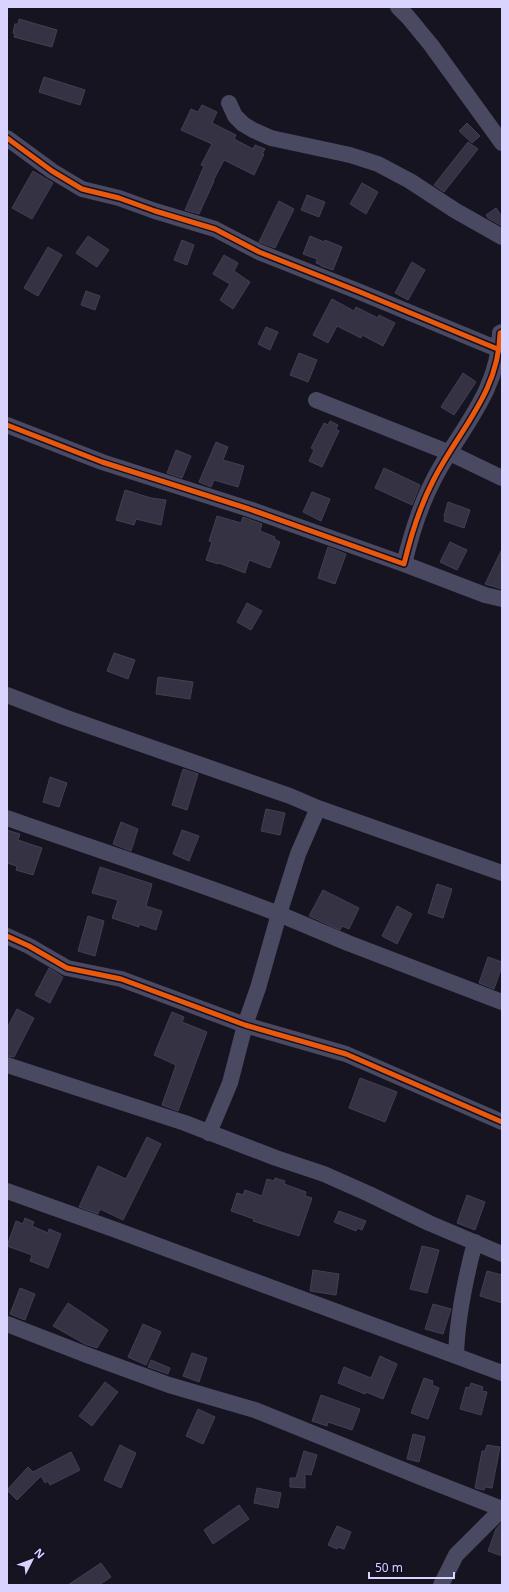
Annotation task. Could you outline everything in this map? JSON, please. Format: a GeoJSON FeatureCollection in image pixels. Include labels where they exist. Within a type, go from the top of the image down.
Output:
{"type":"FeatureCollection","features":[{"type":"Feature","properties":{"kind":"street"},"geometry":{"type":"LineString","coordinates":[[398,7],[431,45],[502,143]]}},
{"type":"Feature","properties":{"kind":"street"},"geometry":{"type":"LineString","coordinates":[[229,103],[235,116],[243,124],[254,130],[271,138],[378,164],[410,181],[456,211],[502,237]]}},
{"type":"Feature","properties":{"kind":"street"},"geometry":{"type":"LineString","coordinates":[[7,138],[52,171],[82,189],[119,198],[155,211],[215,229],[259,252],[500,350]]}},
{"type":"Feature","properties":{"kind":"street"},"geometry":{"type":"LineString","coordinates":[[404,564],[417,516],[433,480],[487,390],[495,371],[502,333]]}},
{"type":"Feature","properties":{"kind":"street"},"geometry":{"type":"LineString","coordinates":[[316,400],[450,453],[502,478]]}},
{"type":"Feature","properties":{"kind":"street"},"geometry":{"type":"LineString","coordinates":[[7,425],[102,462],[249,509],[404,564],[485,595],[502,599]]}},
{"type":"Feature","properties":{"kind":"street"},"geometry":{"type":"LineString","coordinates":[[7,695],[64,717],[290,796],[318,808],[502,873]]}},
{"type":"Feature","properties":{"kind":"street"},"geometry":{"type":"LineString","coordinates":[[209,1133],[230,1083],[245,1025],[258,988],[298,854],[318,808]]}},
{"type":"Feature","properties":{"kind":"street"},"geometry":{"type":"LineString","coordinates":[[7,818],[96,850],[234,896],[348,943],[502,1002]]}},
{"type":"Feature","properties":{"kind":"street"},"geometry":{"type":"LineString","coordinates":[[7,936],[30,946],[67,968],[121,978],[245,1025],[346,1054],[502,1122]]}},
{"type":"Feature","properties":{"kind":"street"},"geometry":{"type":"LineString","coordinates":[[7,1065],[185,1123],[276,1158],[324,1174],[369,1194],[429,1224],[502,1254]]}},
{"type":"Feature","properties":{"kind":"street"},"geometry":{"type":"LineString","coordinates":[[7,1191],[131,1235],[502,1373]]}},
{"type":"Feature","properties":{"kind":"street"},"geometry":{"type":"LineString","coordinates":[[456,1356],[459,1311],[464,1280],[475,1242]]}},
{"type":"Feature","properties":{"kind":"street"},"geometry":{"type":"LineString","coordinates":[[7,1324],[168,1385],[255,1410],[502,1509],[456,1555],[440,1585]]}},
{"type":"Feature","properties":{"kind":"building"},"geometry":{"type":"Polygon","coordinates":[[[19,19],[57,30],[52,47],[14,37],[15,34],[13,33],[15,24],[18,24],[19,19]]]}},
{"type":"Feature","properties":{"kind":"building"},"geometry":{"type":"Polygon","coordinates":[[[44,77],[85,90],[80,105],[39,92],[44,77]]]}},
{"type":"Feature","properties":{"kind":"building"},"geometry":{"type":"Polygon","coordinates":[[[202,105],[217,112],[212,123],[236,135],[234,139],[253,149],[255,145],[265,149],[254,175],[224,160],[199,214],[185,210],[204,166],[201,165],[212,144],[181,130],[191,109],[198,112],[202,105]]]}},
{"type":"Feature","properties":{"kind":"building"},"geometry":{"type":"Polygon","coordinates":[[[467,123],[480,136],[472,143],[459,131],[467,123]]]}},
{"type":"Feature","properties":{"kind":"building"},"geometry":{"type":"Polygon","coordinates":[[[468,142],[478,149],[444,192],[434,185],[468,142]]]}},
{"type":"Feature","properties":{"kind":"building"},"geometry":{"type":"Polygon","coordinates":[[[33,171],[53,183],[32,219],[12,208],[33,171]]]}},
{"type":"Feature","properties":{"kind":"building"},"geometry":{"type":"Polygon","coordinates":[[[362,183],[378,192],[366,214],[350,204],[362,183]]]}},
{"type":"Feature","properties":{"kind":"building"},"geometry":{"type":"Polygon","coordinates":[[[307,195],[325,202],[319,217],[301,210],[307,195]]]}},
{"type":"Feature","properties":{"kind":"building"},"geometry":{"type":"Polygon","coordinates":[[[279,201],[294,209],[275,248],[259,242],[279,201]]]}},
{"type":"Feature","properties":{"kind":"building"},"geometry":{"type":"Polygon","coordinates":[[[496,208],[502,217],[502,226],[488,218],[486,215],[496,208]]]}},
{"type":"Feature","properties":{"kind":"building"},"geometry":{"type":"Polygon","coordinates":[[[88,236],[109,250],[97,267],[76,253],[88,236]]]}},
{"type":"Feature","properties":{"kind":"building"},"geometry":{"type":"Polygon","coordinates":[[[310,236],[342,247],[333,270],[316,263],[317,259],[303,254],[310,236]]]}},
{"type":"Feature","properties":{"kind":"building"},"geometry":{"type":"Polygon","coordinates":[[[182,240],[194,245],[187,265],[174,260],[182,240]]]}},
{"type":"Feature","properties":{"kind":"building"},"geometry":{"type":"Polygon","coordinates":[[[48,247],[62,255],[38,296],[24,288],[48,247]]]}},
{"type":"Feature","properties":{"kind":"building"},"geometry":{"type":"Polygon","coordinates":[[[224,255],[238,263],[234,271],[250,282],[233,309],[220,300],[230,284],[213,274],[224,255]]]}},
{"type":"Feature","properties":{"kind":"building"},"geometry":{"type":"Polygon","coordinates":[[[412,262],[425,270],[408,300],[395,293],[412,262]]]}},
{"type":"Feature","properties":{"kind":"building"},"geometry":{"type":"Polygon","coordinates":[[[86,291],[100,296],[95,310],[81,305],[86,291]]]}},
{"type":"Feature","properties":{"kind":"building"},"geometry":{"type":"Polygon","coordinates":[[[332,299],[354,311],[356,307],[378,318],[379,315],[395,323],[383,346],[362,335],[361,338],[337,326],[328,343],[313,335],[332,299]]]}},
{"type":"Feature","properties":{"kind":"building"},"geometry":{"type":"Polygon","coordinates":[[[266,327],[278,332],[270,350],[258,344],[266,327]]]}},
{"type":"Feature","properties":{"kind":"building"},"geometry":{"type":"Polygon","coordinates":[[[299,353],[317,360],[308,382],[290,375],[299,353]]]}},
{"type":"Feature","properties":{"kind":"building"},"geometry":{"type":"Polygon","coordinates":[[[463,373],[476,382],[454,415],[441,407],[463,373]]]}},
{"type":"Feature","properties":{"kind":"building"},"geometry":{"type":"Polygon","coordinates":[[[330,421],[338,425],[336,429],[339,431],[322,467],[309,461],[314,450],[311,448],[324,423],[328,425],[330,421]]]}},
{"type":"Feature","properties":{"kind":"building"},"geometry":{"type":"Polygon","coordinates":[[[216,442],[228,447],[223,460],[244,466],[238,487],[214,480],[211,487],[199,482],[216,442]]]}},
{"type":"Feature","properties":{"kind":"building"},"geometry":{"type":"Polygon","coordinates":[[[176,450],[191,456],[182,478],[167,473],[176,450]]]}},
{"type":"Feature","properties":{"kind":"building"},"geometry":{"type":"Polygon","coordinates":[[[384,468],[420,485],[412,505],[375,488],[384,468]]]}},
{"type":"Feature","properties":{"kind":"building"},"geometry":{"type":"Polygon","coordinates":[[[125,490],[151,498],[166,500],[161,525],[136,519],[134,525],[116,520],[125,490]]]}},
{"type":"Feature","properties":{"kind":"building"},"geometry":{"type":"Polygon","coordinates":[[[312,492],[330,499],[321,521],[303,512],[312,492]]]}},
{"type":"Feature","properties":{"kind":"building"},"geometry":{"type":"Polygon","coordinates":[[[448,502],[470,510],[464,528],[444,521],[448,502]]]}},
{"type":"Feature","properties":{"kind":"building"},"geometry":{"type":"Polygon","coordinates":[[[217,516],[241,523],[243,517],[262,524],[260,531],[275,537],[274,539],[280,542],[270,568],[249,560],[245,573],[219,563],[206,560],[212,542],[209,541],[217,516]]]}},
{"type":"Feature","properties":{"kind":"building"},"geometry":{"type":"Polygon","coordinates":[[[450,542],[467,550],[457,570],[440,562],[450,542]]]}},
{"type":"Feature","properties":{"kind":"building"},"geometry":{"type":"Polygon","coordinates":[[[328,547],[346,554],[335,584],[318,578],[328,547]]]}},
{"type":"Feature","properties":{"kind":"building"},"geometry":{"type":"Polygon","coordinates":[[[502,549],[502,589],[485,584],[502,549]]]}},
{"type":"Feature","properties":{"kind":"building"},"geometry":{"type":"Polygon","coordinates":[[[247,603],[262,611],[251,630],[237,622],[247,603]]]}},
{"type":"Feature","properties":{"kind":"building"},"geometry":{"type":"Polygon","coordinates":[[[114,653],[135,660],[128,679],[107,671],[114,653]]]}},
{"type":"Feature","properties":{"kind":"building"},"geometry":{"type":"Polygon","coordinates":[[[158,677],[193,682],[190,699],[156,694],[158,677]]]}},
{"type":"Feature","properties":{"kind":"building"},"geometry":{"type":"Polygon","coordinates":[[[183,769],[198,774],[187,810],[172,805],[183,769]]]}},
{"type":"Feature","properties":{"kind":"building"},"geometry":{"type":"Polygon","coordinates":[[[50,777],[67,783],[59,807],[43,802],[50,777]]]}},
{"type":"Feature","properties":{"kind":"building"},"geometry":{"type":"Polygon","coordinates":[[[266,809],[285,813],[280,835],[261,831],[266,809]]]}},
{"type":"Feature","properties":{"kind":"building"},"geometry":{"type":"Polygon","coordinates":[[[121,822],[138,829],[131,851],[113,844],[121,822]]]}},
{"type":"Feature","properties":{"kind":"building"},"geometry":{"type":"Polygon","coordinates":[[[7,830],[20,834],[18,840],[42,848],[33,875],[16,870],[17,866],[7,863],[7,830]]]}},
{"type":"Feature","properties":{"kind":"building"},"geometry":{"type":"Polygon","coordinates":[[[182,830],[199,836],[189,861],[173,854],[182,830]]]}},
{"type":"Feature","properties":{"kind":"building"},"geometry":{"type":"Polygon","coordinates":[[[100,867],[152,884],[146,906],[162,911],[156,930],[139,924],[139,927],[112,918],[118,900],[92,893],[100,867]]]}},
{"type":"Feature","properties":{"kind":"building"},"geometry":{"type":"Polygon","coordinates":[[[437,884],[452,889],[443,918],[428,913],[437,884]]]}},
{"type":"Feature","properties":{"kind":"building"},"geometry":{"type":"Polygon","coordinates":[[[323,890],[359,908],[349,929],[342,926],[340,930],[309,916],[323,890]]]}},
{"type":"Feature","properties":{"kind":"building"},"geometry":{"type":"Polygon","coordinates":[[[397,906],[412,914],[397,944],[382,936],[397,906]]]}},
{"type":"Feature","properties":{"kind":"building"},"geometry":{"type":"Polygon","coordinates":[[[88,916],[104,921],[95,956],[78,951],[88,916]]]}},
{"type":"Feature","properties":{"kind":"building"},"geometry":{"type":"Polygon","coordinates":[[[488,957],[502,962],[494,989],[479,983],[488,957]]]}},
{"type":"Feature","properties":{"kind":"building"},"geometry":{"type":"Polygon","coordinates":[[[49,968],[63,977],[50,1003],[35,995],[49,968]]]}},
{"type":"Feature","properties":{"kind":"building"},"geometry":{"type":"Polygon","coordinates":[[[17,1009],[34,1018],[14,1057],[7,1056],[7,1028],[17,1009]]]}},
{"type":"Feature","properties":{"kind":"building"},"geometry":{"type":"Polygon","coordinates":[[[172,1012],[184,1017],[182,1022],[207,1032],[178,1111],[162,1105],[176,1065],[154,1055],[172,1012]]]}},
{"type":"Feature","properties":{"kind":"building"},"geometry":{"type":"Polygon","coordinates":[[[360,1078],[397,1092],[385,1122],[349,1108],[360,1078]]]}},
{"type":"Feature","properties":{"kind":"building"},"geometry":{"type":"Polygon","coordinates":[[[147,1137],[161,1144],[123,1220],[100,1209],[98,1214],[79,1207],[98,1166],[126,1179],[147,1137]]]}},
{"type":"Feature","properties":{"kind":"building"},"geometry":{"type":"Polygon","coordinates":[[[275,1178],[285,1181],[284,1184],[306,1192],[305,1196],[312,1198],[299,1236],[253,1221],[254,1219],[231,1211],[237,1193],[243,1195],[245,1190],[262,1196],[267,1179],[274,1181],[275,1178]]]}},
{"type":"Feature","properties":{"kind":"building"},"geometry":{"type":"Polygon","coordinates":[[[467,1195],[485,1202],[475,1230],[457,1223],[467,1195]]]}},
{"type":"Feature","properties":{"kind":"building"},"geometry":{"type":"Polygon","coordinates":[[[339,1211],[366,1221],[362,1230],[357,1228],[356,1231],[334,1222],[339,1211]]]}},
{"type":"Feature","properties":{"kind":"building"},"geometry":{"type":"Polygon","coordinates":[[[25,1218],[34,1222],[32,1226],[48,1233],[49,1229],[61,1234],[48,1268],[30,1261],[32,1255],[7,1246],[16,1221],[23,1224],[25,1218]]]}},
{"type":"Feature","properties":{"kind":"building"},"geometry":{"type":"Polygon","coordinates":[[[422,1246],[439,1250],[427,1293],[410,1289],[422,1246]]]}},
{"type":"Feature","properties":{"kind":"building"},"geometry":{"type":"Polygon","coordinates":[[[313,1270],[339,1274],[336,1295],[310,1291],[313,1270]]]}},
{"type":"Feature","properties":{"kind":"building"},"geometry":{"type":"Polygon","coordinates":[[[487,1271],[502,1275],[502,1303],[480,1296],[487,1271]]]}},
{"type":"Feature","properties":{"kind":"building"},"geometry":{"type":"Polygon","coordinates":[[[20,1288],[35,1294],[25,1320],[10,1314],[20,1288]]]}},
{"type":"Feature","properties":{"kind":"building"},"geometry":{"type":"Polygon","coordinates":[[[68,1303],[108,1330],[97,1348],[85,1344],[53,1326],[68,1303]]]}},
{"type":"Feature","properties":{"kind":"building"},"geometry":{"type":"Polygon","coordinates":[[[433,1304],[451,1309],[443,1334],[425,1329],[433,1304]]]}},
{"type":"Feature","properties":{"kind":"building"},"geometry":{"type":"Polygon","coordinates":[[[143,1324],[161,1332],[146,1365],[128,1357],[143,1324]]]}},
{"type":"Feature","properties":{"kind":"building"},"geometry":{"type":"Polygon","coordinates":[[[192,1353],[207,1358],[199,1382],[183,1376],[192,1353]]]}},
{"type":"Feature","properties":{"kind":"building"},"geometry":{"type":"Polygon","coordinates":[[[380,1356],[397,1364],[383,1399],[366,1392],[365,1394],[338,1383],[344,1367],[371,1378],[380,1356]]]}},
{"type":"Feature","properties":{"kind":"building"},"geometry":{"type":"Polygon","coordinates":[[[151,1360],[170,1368],[168,1374],[148,1367],[151,1360]]]}},
{"type":"Feature","properties":{"kind":"building"},"geometry":{"type":"Polygon","coordinates":[[[424,1378],[433,1381],[432,1385],[439,1388],[428,1419],[411,1413],[424,1378]]]}},
{"type":"Feature","properties":{"kind":"building"},"geometry":{"type":"Polygon","coordinates":[[[105,1382],[118,1392],[92,1426],[79,1416],[105,1382]]]}},
{"type":"Feature","properties":{"kind":"building"},"geometry":{"type":"Polygon","coordinates":[[[471,1383],[483,1387],[482,1391],[487,1392],[481,1415],[460,1409],[466,1387],[469,1388],[471,1383]]]}},
{"type":"Feature","properties":{"kind":"building"},"geometry":{"type":"Polygon","coordinates":[[[321,1395],[360,1409],[352,1430],[328,1422],[327,1426],[312,1421],[321,1395]]]}},
{"type":"Feature","properties":{"kind":"building"},"geometry":{"type":"Polygon","coordinates":[[[198,1409],[215,1417],[203,1444],[186,1436],[198,1409]]]}},
{"type":"Feature","properties":{"kind":"building"},"geometry":{"type":"Polygon","coordinates":[[[413,1434],[425,1437],[419,1462],[407,1459],[413,1434]]]}},
{"type":"Feature","properties":{"kind":"building"},"geometry":{"type":"Polygon","coordinates":[[[120,1445],[136,1453],[121,1488],[104,1480],[120,1445]]]}},
{"type":"Feature","properties":{"kind":"building"},"geometry":{"type":"Polygon","coordinates":[[[487,1445],[500,1447],[492,1488],[485,1487],[484,1490],[475,1488],[482,1451],[485,1451],[487,1445]]]}},
{"type":"Feature","properties":{"kind":"building"},"geometry":{"type":"Polygon","coordinates":[[[304,1451],[317,1455],[311,1475],[305,1474],[305,1488],[290,1487],[290,1478],[296,1478],[304,1451]]]}},
{"type":"Feature","properties":{"kind":"building"},"geometry":{"type":"Polygon","coordinates":[[[71,1452],[80,1470],[50,1485],[48,1481],[45,1483],[41,1476],[17,1500],[7,1490],[28,1467],[33,1472],[71,1452]]]}},
{"type":"Feature","properties":{"kind":"building"},"geometry":{"type":"Polygon","coordinates":[[[257,1488],[281,1493],[278,1508],[254,1503],[257,1488]]]}},
{"type":"Feature","properties":{"kind":"building"},"geometry":{"type":"Polygon","coordinates":[[[239,1505],[249,1519],[213,1544],[204,1530],[239,1505]]]}},
{"type":"Feature","properties":{"kind":"building"},"geometry":{"type":"Polygon","coordinates":[[[502,1522],[502,1556],[488,1551],[496,1529],[502,1522]]]}},
{"type":"Feature","properties":{"kind":"building"},"geometry":{"type":"Polygon","coordinates":[[[337,1526],[351,1532],[344,1549],[338,1547],[337,1549],[328,1545],[337,1526]]]}},
{"type":"Feature","properties":{"kind":"building"},"geometry":{"type":"Polygon","coordinates":[[[101,1563],[111,1577],[99,1585],[68,1585],[101,1563]]]}},
{"type":"Feature","properties":{"kind":"cycle path"},"geometry":{"type":"LineString","coordinates":[[7,138],[52,171],[82,189],[119,198],[155,211],[215,229],[259,252],[500,350]]}},
{"type":"Feature","properties":{"kind":"cycle path"},"geometry":{"type":"LineString","coordinates":[[7,425],[102,462],[249,509],[404,564],[416,522],[428,491],[443,463],[476,411],[485,393],[493,374],[498,355],[500,333],[502,332]]}},
{"type":"Feature","properties":{"kind":"cycle path"},"geometry":{"type":"LineString","coordinates":[[7,936],[29,946],[67,968],[121,979],[245,1025],[346,1054],[502,1122]]}}]}
